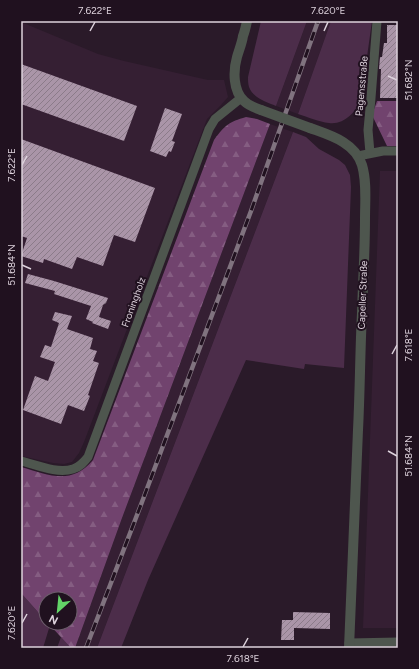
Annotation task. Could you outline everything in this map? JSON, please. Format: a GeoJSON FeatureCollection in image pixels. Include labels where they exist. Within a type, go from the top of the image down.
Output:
{"type":"FeatureCollection","features":[{"type":"Feature","properties":{"kind":"street"},"geometry":{"type":"LineString","coordinates":[[241,98],[237,90],[235,69],[236,58],[247,21]]}},
{"type":"Feature","properties":{"kind":"street","name":"Pagensstraße"},"geometry":{"type":"LineString","coordinates":[[370,153],[368,130],[377,21]]}},
{"type":"Feature","properties":{"kind":"street","name":"Capeller Straße"},"geometry":{"type":"LineString","coordinates":[[241,98],[245,102],[260,110],[345,142],[358,156],[362,164],[365,195],[365,231],[349,646]]}},
{"type":"Feature","properties":{"kind":"street","name":"Froningholz"},"geometry":{"type":"LineString","coordinates":[[21,461],[51,469],[64,470],[74,468],[82,464],[88,457],[209,129],[215,119],[241,98]]}},
{"type":"Feature","properties":{"kind":"street"},"geometry":{"type":"LineString","coordinates":[[358,156],[383,151],[398,151]]}},
{"type":"Feature","properties":{"kind":"street"},"geometry":{"type":"LineString","coordinates":[[349,646],[398,642]]}},
{"type":"Feature","properties":{"kind":"shaded area"},"geometry":{"type":"Polygon","coordinates":[[[261,21],[307,21],[276,106],[257,97],[248,85],[248,77],[261,21]]]}},
{"type":"Feature","properties":{"kind":"shaded area"},"geometry":{"type":"Polygon","coordinates":[[[307,21],[331,21],[298,114],[276,106],[307,21]]]}},
{"type":"Feature","properties":{"kind":"shaded area"},"geometry":{"type":"Polygon","coordinates":[[[331,21],[372,21],[361,100],[349,117],[340,122],[334,123],[321,122],[298,114],[331,21]]]}},
{"type":"Feature","properties":{"kind":"shaded area"},"geometry":{"type":"Polygon","coordinates":[[[21,22],[98,54],[208,80],[224,80],[228,97],[207,119],[84,442],[79,453],[72,462],[64,464],[21,456],[21,22]]]}},
{"type":"Feature","properties":{"kind":"shaded area"},"geometry":{"type":"Polygon","coordinates":[[[270,124],[293,132],[97,648],[75,648],[122,518],[270,124]]]}},
{"type":"Feature","properties":{"kind":"shaded area"},"geometry":{"type":"Polygon","coordinates":[[[293,132],[306,137],[319,149],[339,160],[345,165],[350,175],[351,187],[344,368],[305,364],[304,369],[246,360],[148,580],[121,648],[97,648],[293,132]]]}},
{"type":"Feature","properties":{"kind":"shaded area"},"geometry":{"type":"Polygon","coordinates":[[[380,171],[398,171],[398,628],[363,628],[380,171]]]}},
{"type":"Feature","properties":{"kind":"shaded area"},"geometry":{"type":"Polygon","coordinates":[[[21,593],[38,612],[38,631],[48,631],[43,648],[21,648],[21,593]]]}},
{"type":"Feature","properties":{"kind":"shaded area"},"geometry":{"type":"Polygon","coordinates":[[[61,637],[71,648],[57,648],[61,637]]]}},
{"type":"Feature","properties":{"kind":"green space"},"geometry":{"type":"Polygon","coordinates":[[[377,101],[398,101],[398,146],[387,146],[372,115],[377,101]]]}},
{"type":"Feature","properties":{"kind":"green space"},"geometry":{"type":"Polygon","coordinates":[[[246,117],[270,124],[122,518],[75,648],[71,648],[55,631],[78,631],[78,591],[38,591],[38,612],[21,593],[21,467],[50,475],[68,476],[85,468],[93,460],[214,140],[221,131],[235,121],[246,117]]]}},
{"type":"Feature","properties":{"kind":"building"},"geometry":{"type":"Polygon","coordinates":[[[387,25],[398,25],[398,98],[380,98],[380,57],[382,57],[384,43],[387,43],[387,25]]]}},
{"type":"Feature","properties":{"kind":"building"},"geometry":{"type":"Polygon","coordinates":[[[21,64],[137,106],[124,141],[21,104],[21,64]]]}},
{"type":"Feature","properties":{"kind":"building"},"geometry":{"type":"Polygon","coordinates":[[[165,108],[182,114],[172,141],[175,142],[171,152],[169,151],[166,157],[150,151],[165,108]]]}},
{"type":"Feature","properties":{"kind":"building"},"geometry":{"type":"Polygon","coordinates":[[[21,139],[155,188],[135,242],[114,235],[103,266],[77,257],[72,269],[44,259],[43,263],[21,256],[27,238],[21,236],[21,139]]]}},
{"type":"Feature","properties":{"kind":"building"},"geometry":{"type":"Polygon","coordinates":[[[28,274],[108,298],[106,303],[103,305],[99,317],[111,321],[108,329],[86,319],[91,306],[54,294],[55,291],[25,283],[28,274]]]}},
{"type":"Feature","properties":{"kind":"building"},"geometry":{"type":"Polygon","coordinates":[[[55,312],[72,316],[67,329],[93,338],[90,349],[97,351],[93,361],[99,363],[88,395],[90,396],[84,411],[68,405],[61,424],[23,410],[35,376],[48,381],[55,362],[40,357],[45,345],[51,347],[59,323],[52,320],[55,312]]]}},
{"type":"Feature","properties":{"kind":"building"},"geometry":{"type":"Polygon","coordinates":[[[293,612],[330,613],[330,629],[294,628],[294,640],[281,640],[282,620],[293,620],[293,612]]]}},
{"type":"Feature","properties":{"kind":"railway"},"geometry":{"type":"LineString","coordinates":[[86,648],[251,211],[318,21]]}}]}
